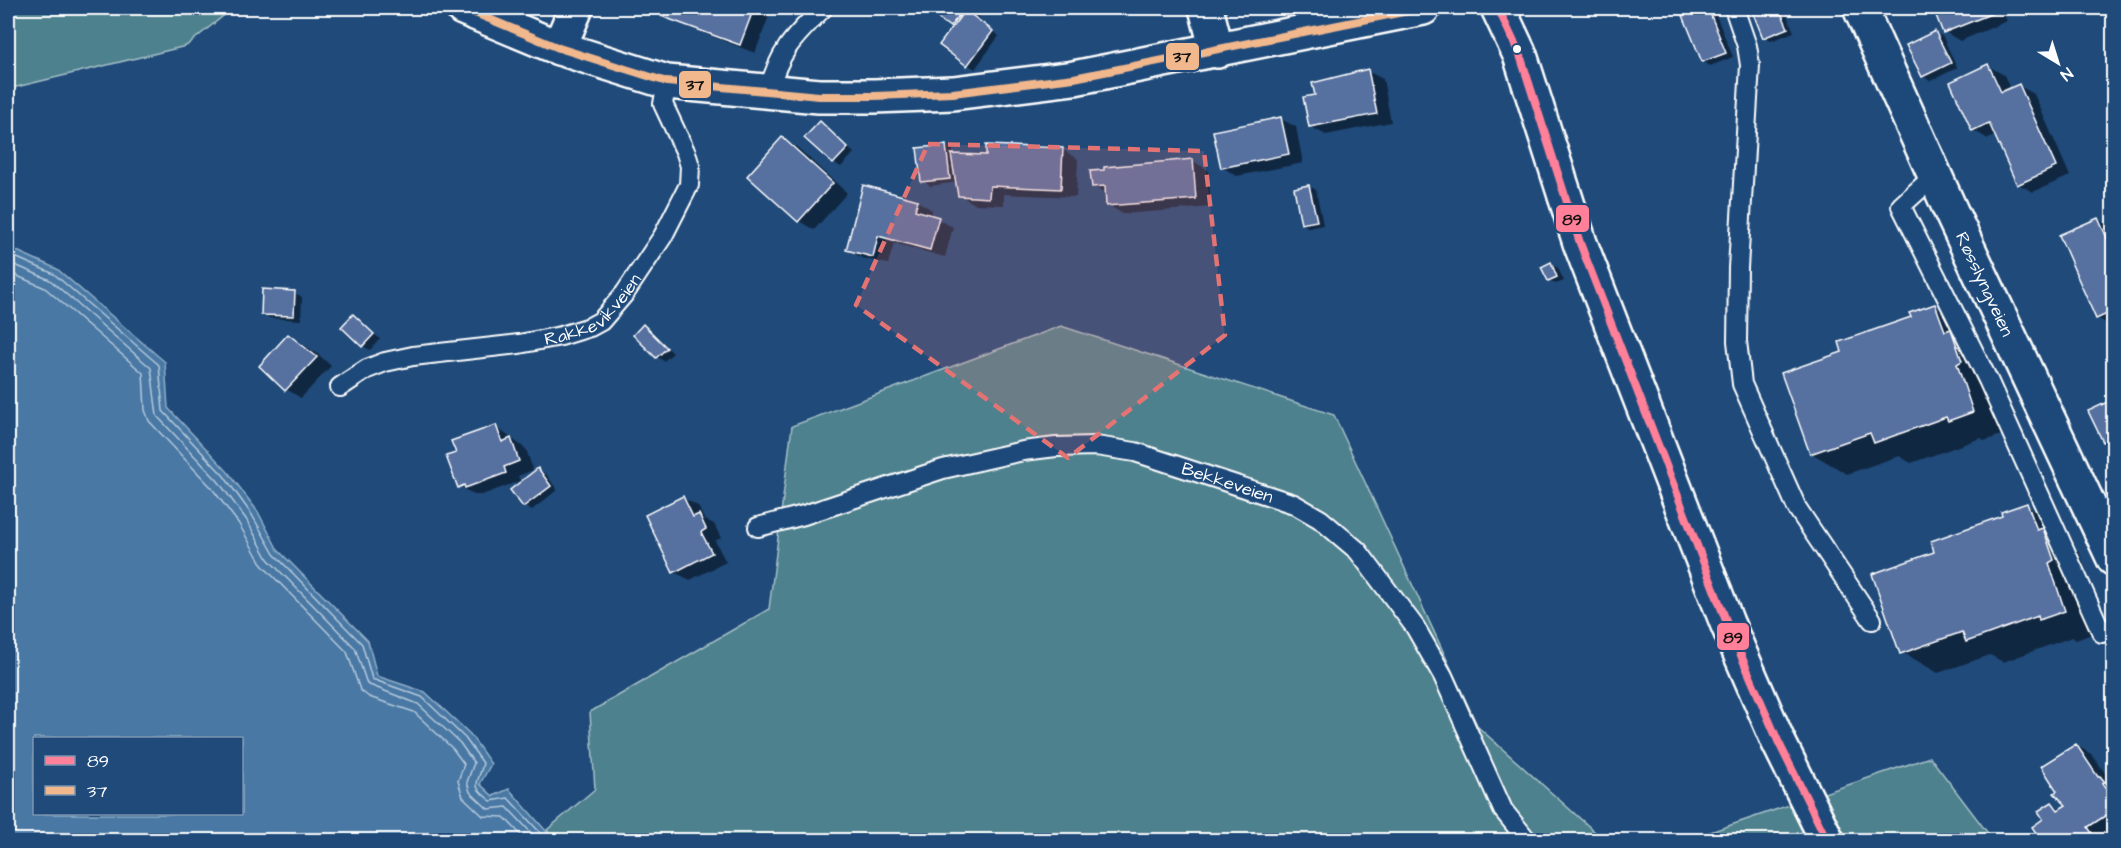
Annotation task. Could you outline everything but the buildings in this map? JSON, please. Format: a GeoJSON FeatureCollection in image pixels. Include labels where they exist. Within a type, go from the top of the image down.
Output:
{"type":"FeatureCollection","features":[{"type":"Feature","properties":{"kind":"street"},"geometry":{"type":"LineString","coordinates":[[463,8],[558,48],[667,81],[768,92],[874,96],[953,93],[1074,78],[1423,8]]}},
{"type":"Feature","properties":{"kind":"street"},"geometry":{"type":"LineString","coordinates":[[558,48],[576,8]]}},
{"type":"Feature","properties":{"kind":"street"},"geometry":{"type":"LineString","coordinates":[[1206,8],[1217,51]]}},
{"type":"Feature","properties":{"kind":"street"},"geometry":{"type":"LineString","coordinates":[[1498,8],[1520,55],[1580,243],[1727,622],[1778,741],[1827,840]]}},
{"type":"Feature","properties":{"kind":"street","name":"Røsslyngveien"},"geometry":{"type":"LineString","coordinates":[[1860,8],[1935,175],[2114,559]]}},
{"type":"Feature","properties":{"kind":"lane"},"geometry":{"type":"LineString","coordinates":[[768,92],[776,64],[787,45],[823,8]]}},
{"type":"Feature","properties":{"kind":"lane"},"geometry":{"type":"LineString","coordinates":[[1734,8],[1747,46],[1750,65],[1738,268],[1737,341],[1742,384],[1797,508],[1872,620]]}},
{"type":"Feature","properties":{"kind":"lane","name":"Rakkevikveien"},"geometry":{"type":"LineString","coordinates":[[340,387],[367,369],[385,363],[413,356],[519,344],[561,336],[601,321],[625,292],[663,236],[689,185],[690,166],[686,153],[663,104],[667,81]]}},
{"type":"Feature","properties":{"kind":"lane"},"geometry":{"type":"LineString","coordinates":[[1935,175],[1901,206],[1989,380],[2102,633],[2114,628]]}},
{"type":"Feature","properties":{"kind":"lane","name":"Bekkeveien"},"geometry":{"type":"LineString","coordinates":[[758,527],[804,515],[943,469],[1023,451],[1056,447],[1096,446],[1135,452],[1294,504],[1320,519],[1358,551],[1415,627],[1443,676],[1503,810],[1527,840]]}},
{"type":"Feature","properties":{"kind":"highlighted area"},"geometry":{"type":"Polygon","coordinates":[[[928,144],[1204,151],[1225,335],[1068,458],[856,305],[928,144]]]}},
{"type":"Feature","properties":{"kind":"green space"},"geometry":{"type":"Polygon","coordinates":[[[8,8],[233,8],[186,46],[8,89],[8,8]]]}},
{"type":"Feature","properties":{"kind":"green space"},"geometry":{"type":"Polygon","coordinates":[[[1061,326],[1334,415],[1478,727],[1604,840],[554,840],[547,830],[595,789],[590,712],[769,609],[792,426],[1061,326]]]}},
{"type":"Feature","properties":{"kind":"green space"},"geometry":{"type":"Polygon","coordinates":[[[1930,757],[1993,840],[1687,840],[1930,757]]]}},
{"type":"Feature","properties":{"kind":"water"},"geometry":{"type":"Polygon","coordinates":[[[8,247],[57,269],[165,362],[168,408],[228,472],[258,512],[278,550],[368,641],[377,676],[425,692],[470,734],[491,764],[480,784],[493,796],[509,789],[554,840],[8,840],[8,247]]]}},
{"type":"Feature","properties":{"kind":"transit line","name":"37"},"geometry":{"type":"LineString","coordinates":[[463,8],[559,48],[667,82],[819,96],[953,93],[1074,78],[1423,8]]}},
{"type":"Feature","properties":{"kind":"transit line","name":"89"},"geometry":{"type":"LineString","coordinates":[[1498,8],[1520,55],[1580,243],[1727,623],[1778,741],[1827,840]]}}]}
